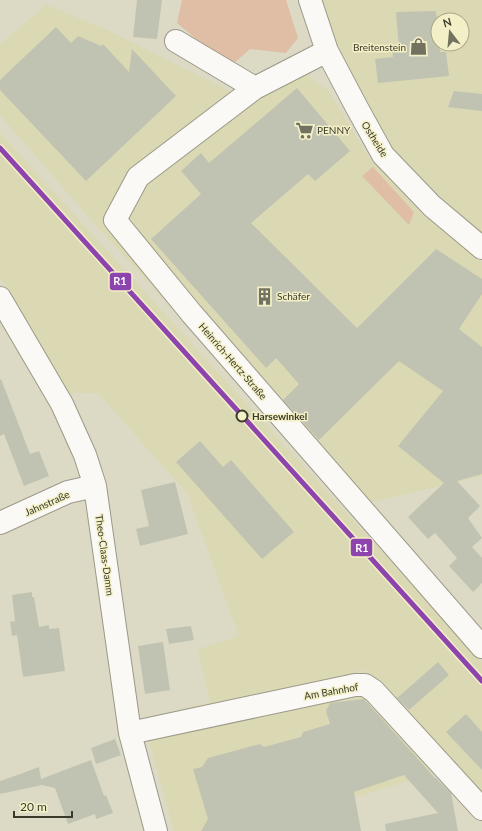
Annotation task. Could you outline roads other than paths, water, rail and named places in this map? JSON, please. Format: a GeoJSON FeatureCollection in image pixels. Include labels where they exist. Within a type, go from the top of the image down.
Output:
{"type":"FeatureCollection","features":[{"type":"Feature","properties":{"kind":"street","name":"Ostheide"},"geometry":{"type":"LineString","coordinates":[[310,0],[327,51],[384,155],[432,206],[482,248]]}},
{"type":"Feature","properties":{"kind":"street"},"geometry":{"type":"LineString","coordinates":[[176,40],[255,88]]}},
{"type":"Feature","properties":{"kind":"street","name":"Heinrich-Hertz-Straße"},"geometry":{"type":"LineString","coordinates":[[327,51],[255,88],[138,177],[115,220],[192,314],[482,647]]}},
{"type":"Feature","properties":{"kind":"street","name":"Theo-Claas-Damm"},"geometry":{"type":"LineString","coordinates":[[0,298],[62,404],[85,455],[95,486],[130,733],[156,831]]}},
{"type":"Feature","properties":{"kind":"street","name":"Jahnstraße"},"geometry":{"type":"LineString","coordinates":[[0,523],[68,492],[95,486]]}},
{"type":"Feature","properties":{"kind":"street","name":"Am Bahnhof"},"geometry":{"type":"LineString","coordinates":[[130,733],[355,685],[365,685],[374,691],[482,809]]}},
{"type":"Feature","properties":{"kind":"place","name":"Breitenstein"},"geometry":{"type":"Point","coordinates":[419,47]}},
{"type":"Feature","properties":{"kind":"place","name":"PENNY"},"geometry":{"type":"Point","coordinates":[304,130]}},
{"type":"Feature","properties":{"kind":"place","name":"Schäfer"},"geometry":{"type":"Point","coordinates":[264,296]}},
{"type":"Feature","properties":{"kind":"place","name":"Harsewinkel"},"geometry":{"type":"Point","coordinates":[242,416]}}]}
